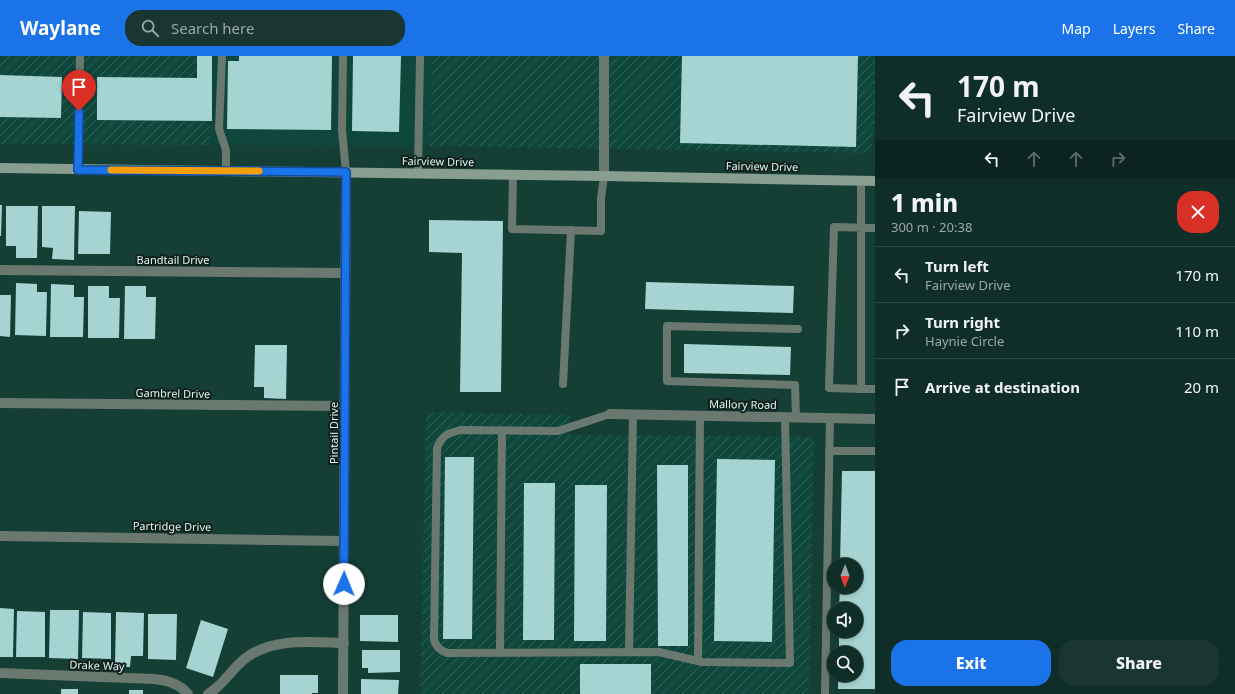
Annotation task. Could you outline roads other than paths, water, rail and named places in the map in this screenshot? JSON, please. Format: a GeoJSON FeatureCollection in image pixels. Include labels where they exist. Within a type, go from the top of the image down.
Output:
{"type":"FeatureCollection","features":[{"type":"Feature","properties":{"kind":"main road","name":"Fairview Drive"},"geometry":{"type":"LineString","coordinates":[[0,168],[875,180]]}},
{"type":"Feature","properties":{"kind":"street"},"geometry":{"type":"LineString","coordinates":[[604,56],[604,176]]}},
{"type":"Feature","properties":{"kind":"street","name":"Pintail Drive"},"geometry":{"type":"LineString","coordinates":[[343,694],[346,172]]}},
{"type":"Feature","properties":{"kind":"street","name":"Bandtail Drive"},"geometry":{"type":"LineString","coordinates":[[0,270],[346,273]]}},
{"type":"Feature","properties":{"kind":"street","name":"Gambrel Drive"},"geometry":{"type":"LineString","coordinates":[[0,402],[345,406]]}},
{"type":"Feature","properties":{"kind":"street","name":"Mallory Road"},"geometry":{"type":"LineString","coordinates":[[610,414],[875,419]]}},
{"type":"Feature","properties":{"kind":"street","name":"Partridge Drive"},"geometry":{"type":"LineString","coordinates":[[0,536],[344,541]]}},
{"type":"Feature","properties":{"kind":"street"},"geometry":{"type":"LineString","coordinates":[[208,694],[222,683],[241,662],[251,655],[268,647],[303,642],[344,643]]}},
{"type":"Feature","properties":{"kind":"street","name":"Drake Way"},"geometry":{"type":"LineString","coordinates":[[0,673],[154,679],[170,681],[188,694]]}},
{"type":"Feature","properties":{"kind":"lane"},"geometry":{"type":"LineString","coordinates":[[78,170],[80,56]]}},
{"type":"Feature","properties":{"kind":"lane"},"geometry":{"type":"LineString","coordinates":[[222,56],[220,129],[226,150],[226,171]]}},
{"type":"Feature","properties":{"kind":"lane"},"geometry":{"type":"LineString","coordinates":[[343,56],[342,130],[346,172]]}},
{"type":"Feature","properties":{"kind":"lane"},"geometry":{"type":"LineString","coordinates":[[418,173],[420,56]]}},
{"type":"Feature","properties":{"kind":"lane"},"geometry":{"type":"LineString","coordinates":[[513,174],[512,229],[601,231],[601,198],[604,176]]}},
{"type":"Feature","properties":{"kind":"lane"},"geometry":{"type":"LineString","coordinates":[[861,180],[861,389]]}},
{"type":"Feature","properties":{"kind":"lane"},"geometry":{"type":"LineString","coordinates":[[875,228],[834,227],[829,388],[875,389]]}},
{"type":"Feature","properties":{"kind":"lane"},"geometry":{"type":"LineString","coordinates":[[563,384],[571,230]]}},
{"type":"Feature","properties":{"kind":"lane"},"geometry":{"type":"LineString","coordinates":[[796,418],[795,385],[666,381],[667,326],[798,329]]}},
{"type":"Feature","properties":{"kind":"lane"},"geometry":{"type":"LineString","coordinates":[[610,414],[558,431],[460,430],[447,434],[442,439],[437,448],[434,640],[436,646],[441,650],[447,653],[658,652],[698,661],[790,663],[785,417]]}},
{"type":"Feature","properties":{"kind":"lane"},"geometry":{"type":"LineString","coordinates":[[629,652],[633,414]]}},
{"type":"Feature","properties":{"kind":"lane"},"geometry":{"type":"LineString","coordinates":[[698,661],[700,416]]}},
{"type":"Feature","properties":{"kind":"lane"},"geometry":{"type":"LineString","coordinates":[[825,694],[830,418]]}},
{"type":"Feature","properties":{"kind":"lane"},"geometry":{"type":"LineString","coordinates":[[500,652],[502,431]]}},
{"type":"Feature","properties":{"kind":"lane"},"geometry":{"type":"LineString","coordinates":[[829,451],[875,451]]}}]}
